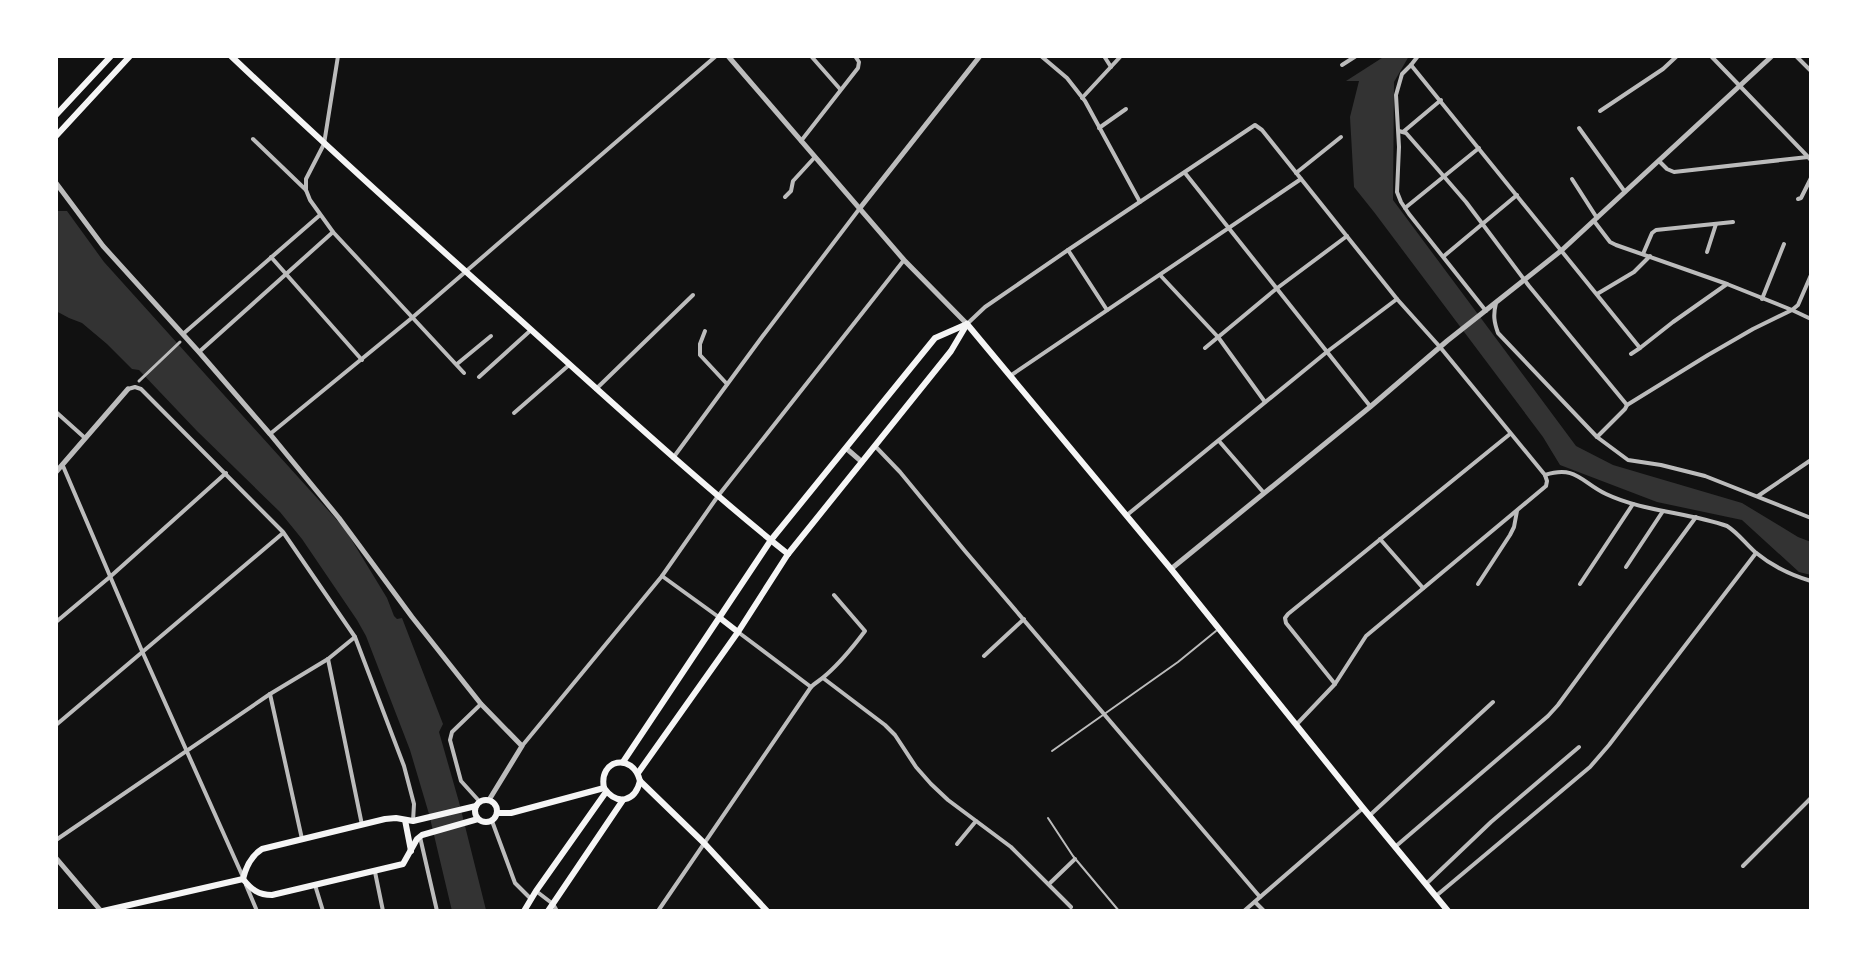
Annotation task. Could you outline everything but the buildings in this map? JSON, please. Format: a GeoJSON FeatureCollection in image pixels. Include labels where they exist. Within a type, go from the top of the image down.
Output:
{"type":"FeatureCollection","features":[{"type":"Feature","properties":{"kind":"main road"},"geometry":{"type":"LineString","coordinates":[[56,115],[111,56]]}},
{"type":"Feature","properties":{"kind":"main road"},"geometry":{"type":"LineString","coordinates":[[231,56],[324,144],[673,458],[788,554]]}},
{"type":"Feature","properties":{"kind":"main road"},"geometry":{"type":"LineString","coordinates":[[56,136],[127,57]]}},
{"type":"Feature","properties":{"kind":"main road"},"geometry":{"type":"LineString","coordinates":[[967,324],[1171,569],[1448,911]]}},
{"type":"Feature","properties":{"kind":"main road"},"geometry":{"type":"LineString","coordinates":[[638,773],[738,632],[788,554],[951,351],[967,324]]}},
{"type":"Feature","properties":{"kind":"main road"},"geometry":{"type":"LineString","coordinates":[[623,762],[771,540],[935,338],[967,324]]}},
{"type":"Feature","properties":{"kind":"main road"},"geometry":{"type":"LineString","coordinates":[[720,618],[738,632]]}},
{"type":"Feature","properties":{"kind":"main road"},"geometry":{"type":"LineString","coordinates":[[615,763],[632,765],[638,773],[638,790],[632,797],[616,799],[605,790],[602,781],[604,773],[615,763]]}},
{"type":"Feature","properties":{"kind":"main road"},"geometry":{"type":"LineString","coordinates":[[640,781],[704,843],[767,911]]}},
{"type":"Feature","properties":{"kind":"main road"},"geometry":{"type":"LineString","coordinates":[[497,813],[511,813],[605,790]]}},
{"type":"Feature","properties":{"kind":"main road"},"geometry":{"type":"LineString","coordinates":[[524,911],[605,790]]}},
{"type":"Feature","properties":{"kind":"main road"},"geometry":{"type":"LineString","coordinates":[[243,879],[249,862],[262,849],[391,819],[409,821],[466,809],[489,800],[497,813]]}},
{"type":"Feature","properties":{"kind":"main road"},"geometry":{"type":"LineString","coordinates":[[548,911],[623,800]]}},
{"type":"Feature","properties":{"kind":"main road"},"geometry":{"type":"LineString","coordinates":[[478,804],[475,814],[478,819],[492,821],[497,813]]}},
{"type":"Feature","properties":{"kind":"main road"},"geometry":{"type":"LineString","coordinates":[[243,879],[254,891],[265,895],[375,872],[403,864],[421,836],[478,819]]}},
{"type":"Feature","properties":{"kind":"main road"},"geometry":{"type":"LineString","coordinates":[[409,821],[411,851]]}},
{"type":"Feature","properties":{"kind":"main road"},"geometry":{"type":"LineString","coordinates":[[102,911],[243,879]]}},
{"type":"Feature","properties":{"kind":"street"},"geometry":{"type":"LineString","coordinates":[[338,56],[324,144],[306,179],[306,190],[333,232],[464,373]]}},
{"type":"Feature","properties":{"kind":"street"},"geometry":{"type":"LineString","coordinates":[[270,434],[413,317],[716,56]]}},
{"type":"Feature","properties":{"kind":"street"},"geometry":{"type":"LineString","coordinates":[[728,56],[904,260],[967,324],[985,307],[1250,126],[1255,125],[1262,130],[1547,481],[1546,486],[1366,636],[1335,684],[1296,725]]}},
{"type":"Feature","properties":{"kind":"street"},"geometry":{"type":"LineString","coordinates":[[811,56],[840,89]]}},
{"type":"Feature","properties":{"kind":"street"},"geometry":{"type":"LineString","coordinates":[[801,141],[858,68],[859,62],[855,56]]}},
{"type":"Feature","properties":{"kind":"street"},"geometry":{"type":"LineString","coordinates":[[673,458],[860,208],[980,56]]}},
{"type":"Feature","properties":{"kind":"street"},"geometry":{"type":"LineString","coordinates":[[1041,56],[1067,78],[1082,98],[1140,202]]}},
{"type":"Feature","properties":{"kind":"street"},"geometry":{"type":"LineString","coordinates":[[1104,56],[1111,67]]}},
{"type":"Feature","properties":{"kind":"street"},"geometry":{"type":"LineString","coordinates":[[1082,98],[1121,56]]}},
{"type":"Feature","properties":{"kind":"street"},"geometry":{"type":"LineString","coordinates":[[1342,65],[1356,56]]}},
{"type":"Feature","properties":{"kind":"street"},"geometry":{"type":"LineString","coordinates":[[1418,56],[1398,81],[1396,95],[1401,131],[1397,192],[1405,208],[1444,256],[1483,313]]}},
{"type":"Feature","properties":{"kind":"street"},"geometry":{"type":"LineString","coordinates":[[1600,111],[1663,69],[1677,56]]}},
{"type":"Feature","properties":{"kind":"street"},"geometry":{"type":"LineString","coordinates":[[1711,56],[1810,159]]}},
{"type":"Feature","properties":{"kind":"street"},"geometry":{"type":"LineString","coordinates":[[1171,569],[1562,250],[1772,56]]}},
{"type":"Feature","properties":{"kind":"street"},"geometry":{"type":"LineString","coordinates":[[1796,56],[1811,71]]}},
{"type":"Feature","properties":{"kind":"street"},"geometry":{"type":"LineString","coordinates":[[1411,65],[1640,348]]}},
{"type":"Feature","properties":{"kind":"street"},"geometry":{"type":"LineString","coordinates":[[1401,131],[1441,100]]}},
{"type":"Feature","properties":{"kind":"street"},"geometry":{"type":"LineString","coordinates":[[1099,128],[1126,109]]}},
{"type":"Feature","properties":{"kind":"street"},"geometry":{"type":"LineString","coordinates":[[1579,128],[1625,192]]}},
{"type":"Feature","properties":{"kind":"street"},"geometry":{"type":"LineString","coordinates":[[1401,131],[1444,176],[1627,405]]}},
{"type":"Feature","properties":{"kind":"street"},"geometry":{"type":"LineString","coordinates":[[1296,173],[1341,137]]}},
{"type":"Feature","properties":{"kind":"street"},"geometry":{"type":"LineString","coordinates":[[253,139],[306,190]]}},
{"type":"Feature","properties":{"kind":"street"},"geometry":{"type":"LineString","coordinates":[[1405,208],[1479,148]]}},
{"type":"Feature","properties":{"kind":"street"},"geometry":{"type":"LineString","coordinates":[[785,197],[791,191],[793,181],[815,157]]}},
{"type":"Feature","properties":{"kind":"street"},"geometry":{"type":"LineString","coordinates":[[1659,161],[1674,172],[1810,159]]}},
{"type":"Feature","properties":{"kind":"street"},"geometry":{"type":"LineString","coordinates":[[1185,173],[1370,407]]}},
{"type":"Feature","properties":{"kind":"street"},"geometry":{"type":"LineString","coordinates":[[1798,199],[1811,178]]}},
{"type":"Feature","properties":{"kind":"street"},"geometry":{"type":"LineString","coordinates":[[1010,376],[1301,179]]}},
{"type":"Feature","properties":{"kind":"street"},"geometry":{"type":"LineString","coordinates":[[1572,179],[1610,242],[1727,284],[1811,319]]}},
{"type":"Feature","properties":{"kind":"street"},"geometry":{"type":"LineString","coordinates":[[56,183],[103,246],[270,434],[347,528],[481,704],[522,746]]}},
{"type":"Feature","properties":{"kind":"street"},"geometry":{"type":"LineString","coordinates":[[1444,256],[1517,195]]}},
{"type":"Feature","properties":{"kind":"street"},"geometry":{"type":"LineString","coordinates":[[183,335],[320,215]]}},
{"type":"Feature","properties":{"kind":"street"},"geometry":{"type":"LineString","coordinates":[[1643,254],[1654,230],[1733,222]]}},
{"type":"Feature","properties":{"kind":"street"},"geometry":{"type":"LineString","coordinates":[[1707,252],[1716,224]]}},
{"type":"Feature","properties":{"kind":"street"},"geometry":{"type":"LineString","coordinates":[[199,352],[333,232]]}},
{"type":"Feature","properties":{"kind":"street"},"geometry":{"type":"LineString","coordinates":[[1205,348],[1347,236]]}},
{"type":"Feature","properties":{"kind":"street"},"geometry":{"type":"LineString","coordinates":[[1762,299],[1784,244]]}},
{"type":"Feature","properties":{"kind":"street"},"geometry":{"type":"LineString","coordinates":[[1068,250],[1107,310]]}},
{"type":"Feature","properties":{"kind":"street"},"geometry":{"type":"LineString","coordinates":[[1597,294],[1634,272],[1650,256]]}},
{"type":"Feature","properties":{"kind":"street"},"geometry":{"type":"LineString","coordinates":[[271,257],[362,360]]}},
{"type":"Feature","properties":{"kind":"street"},"geometry":{"type":"LineString","coordinates":[[489,800],[522,746],[662,576],[718,496],[904,260]]}},
{"type":"Feature","properties":{"kind":"street"},"geometry":{"type":"LineString","coordinates":[[1160,275],[1218,337],[1265,402]]}},
{"type":"Feature","properties":{"kind":"street"},"geometry":{"type":"LineString","coordinates":[[1597,437],[1627,405],[1731,342],[1792,310],[1798,305],[1811,275]]}},
{"type":"Feature","properties":{"kind":"street"},"geometry":{"type":"LineString","coordinates":[[1631,354],[1727,284]]}},
{"type":"Feature","properties":{"kind":"street"},"geometry":{"type":"LineString","coordinates":[[596,389],[693,295]]}},
{"type":"Feature","properties":{"kind":"street"},"geometry":{"type":"LineString","coordinates":[[1126,516],[1328,351],[1397,299]]}},
{"type":"Feature","properties":{"kind":"street"},"geometry":{"type":"LineString","coordinates":[[1497,302],[1493,315],[1498,333],[1597,437],[1628,460],[1705,476],[1811,518]]}},
{"type":"Feature","properties":{"kind":"street"},"geometry":{"type":"LineString","coordinates":[[479,377],[531,330]]}},
{"type":"Feature","properties":{"kind":"street"},"geometry":{"type":"LineString","coordinates":[[705,331],[700,355],[727,384]]}},
{"type":"Feature","properties":{"kind":"street"},"geometry":{"type":"LineString","coordinates":[[457,364],[491,336]]}},
{"type":"Feature","properties":{"kind":"street"},"geometry":{"type":"LineString","coordinates":[[139,381],[180,342]]}},
{"type":"Feature","properties":{"kind":"street"},"geometry":{"type":"LineString","coordinates":[[514,413],[569,365]]}},
{"type":"Feature","properties":{"kind":"street"},"geometry":{"type":"LineString","coordinates":[[56,472],[128,389],[135,387],[141,389],[226,473],[283,532],[355,637],[404,766],[414,804],[409,821]]}},
{"type":"Feature","properties":{"kind":"street"},"geometry":{"type":"LineString","coordinates":[[56,412],[85,438]]}},
{"type":"Feature","properties":{"kind":"street"},"geometry":{"type":"LineString","coordinates":[[1335,684],[1285,618],[1510,434]]}},
{"type":"Feature","properties":{"kind":"street"},"geometry":{"type":"LineString","coordinates":[[1218,440],[1264,493]]}},
{"type":"Feature","properties":{"kind":"street"},"geometry":{"type":"LineString","coordinates":[[875,446],[1260,897]]}},
{"type":"Feature","properties":{"kind":"street"},"geometry":{"type":"LineString","coordinates":[[847,449],[862,462]]}},
{"type":"Feature","properties":{"kind":"street"},"geometry":{"type":"LineString","coordinates":[[1758,496],[1811,460]]}},
{"type":"Feature","properties":{"kind":"street"},"geometry":{"type":"LineString","coordinates":[[63,466],[257,911]]}},
{"type":"Feature","properties":{"kind":"street"},"geometry":{"type":"LineString","coordinates":[[1545,475],[1566,471],[1574,473],[1607,495],[1727,526],[1771,565],[1811,581]]}},
{"type":"Feature","properties":{"kind":"street"},"geometry":{"type":"LineString","coordinates":[[56,622],[226,473]]}},
{"type":"Feature","properties":{"kind":"street"},"geometry":{"type":"LineString","coordinates":[[1580,584],[1633,504]]}},
{"type":"Feature","properties":{"kind":"street"},"geometry":{"type":"LineString","coordinates":[[1478,584],[1514,527],[1517,509]]}},
{"type":"Feature","properties":{"kind":"street"},"geometry":{"type":"LineString","coordinates":[[1626,567],[1663,511]]}},
{"type":"Feature","properties":{"kind":"street"},"geometry":{"type":"LineString","coordinates":[[1395,847],[1548,716],[1696,517]]}},
{"type":"Feature","properties":{"kind":"street"},"geometry":{"type":"LineString","coordinates":[[56,725],[283,532]]}},
{"type":"Feature","properties":{"kind":"street"},"geometry":{"type":"LineString","coordinates":[[1380,539],[1423,589]]}},
{"type":"Feature","properties":{"kind":"street"},"geometry":{"type":"LineString","coordinates":[[1436,896],[1590,767],[1756,553]]}},
{"type":"Feature","properties":{"kind":"street"},"geometry":{"type":"LineString","coordinates":[[662,576],[720,618]]}},
{"type":"Feature","properties":{"kind":"street"},"geometry":{"type":"LineString","coordinates":[[658,911],[811,687],[849,652],[865,631],[834,595]]}},
{"type":"Feature","properties":{"kind":"street"},"geometry":{"type":"LineString","coordinates":[[984,656],[1024,619]]}},
{"type":"Feature","properties":{"kind":"street"},"geometry":{"type":"LineString","coordinates":[[738,632],[811,687]]}},
{"type":"Feature","properties":{"kind":"street"},"geometry":{"type":"LineString","coordinates":[[56,840],[270,694],[328,659],[355,637]]}},
{"type":"Feature","properties":{"kind":"street"},"geometry":{"type":"LineString","coordinates":[[328,659],[362,825]]}},
{"type":"Feature","properties":{"kind":"street"},"geometry":{"type":"LineString","coordinates":[[823,678],[885,725],[931,784],[1011,847],[1071,907]]}},
{"type":"Feature","properties":{"kind":"street"},"geometry":{"type":"LineString","coordinates":[[270,694],[302,839]]}},
{"type":"Feature","properties":{"kind":"street"},"geometry":{"type":"LineString","coordinates":[[1369,816],[1493,702]]}},
{"type":"Feature","properties":{"kind":"street"},"geometry":{"type":"LineString","coordinates":[[478,804],[461,781],[450,740],[452,732],[481,704]]}},
{"type":"Feature","properties":{"kind":"street"},"geometry":{"type":"LineString","coordinates":[[1426,885],[1491,822],[1579,747]]}},
{"type":"Feature","properties":{"kind":"street"},"geometry":{"type":"LineString","coordinates":[[1743,866],[1811,798]]}},
{"type":"Feature","properties":{"kind":"street"},"geometry":{"type":"LineString","coordinates":[[1244,911],[1363,808]]}},
{"type":"Feature","properties":{"kind":"street"},"geometry":{"type":"LineString","coordinates":[[492,821],[515,883],[531,899]]}},
{"type":"Feature","properties":{"kind":"street"},"geometry":{"type":"LineString","coordinates":[[957,844],[976,821]]}},
{"type":"Feature","properties":{"kind":"street"},"geometry":{"type":"LineString","coordinates":[[421,836],[437,911]]}},
{"type":"Feature","properties":{"kind":"street"},"geometry":{"type":"LineString","coordinates":[[56,858],[102,911]]}},
{"type":"Feature","properties":{"kind":"street"},"geometry":{"type":"LineString","coordinates":[[1049,884],[1075,859]]}},
{"type":"Feature","properties":{"kind":"street"},"geometry":{"type":"LineString","coordinates":[[375,872],[383,911]]}},
{"type":"Feature","properties":{"kind":"street"},"geometry":{"type":"LineString","coordinates":[[315,885],[323,911]]}},
{"type":"Feature","properties":{"kind":"street"},"geometry":{"type":"LineString","coordinates":[[536,891],[557,911]]}},
{"type":"Feature","properties":{"kind":"street"},"geometry":{"type":"LineString","coordinates":[[1255,902],[1264,911]]}},
{"type":"Feature","properties":{"kind":"lane"},"geometry":{"type":"LineString","coordinates":[[1052,751],[1178,662],[1218,629]]}},
{"type":"Feature","properties":{"kind":"lane"},"geometry":{"type":"LineString","coordinates":[[1048,818],[1075,859],[1119,911]]}},
{"type":"Feature","properties":{"kind":"shaded area"},"geometry":{"type":"Polygon","coordinates":[[[1385,56],[1409,56],[1394,82],[1393,200],[1576,446],[1613,465],[1742,503],[1811,542],[1811,575],[1799,572],[1742,520],[1657,502],[1560,465],[1543,437],[1354,187],[1350,117],[1359,81],[1346,81],[1385,56]]]}},
{"type":"Feature","properties":{"kind":"shaded area"},"geometry":{"type":"Polygon","coordinates":[[[56,211],[67,211],[104,262],[345,529],[387,598],[394,616],[402,618],[443,724],[439,732],[486,910],[492,911],[452,911],[410,750],[366,636],[302,539],[280,512],[139,370],[132,369],[82,323],[56,311],[56,211]]]}}]}
